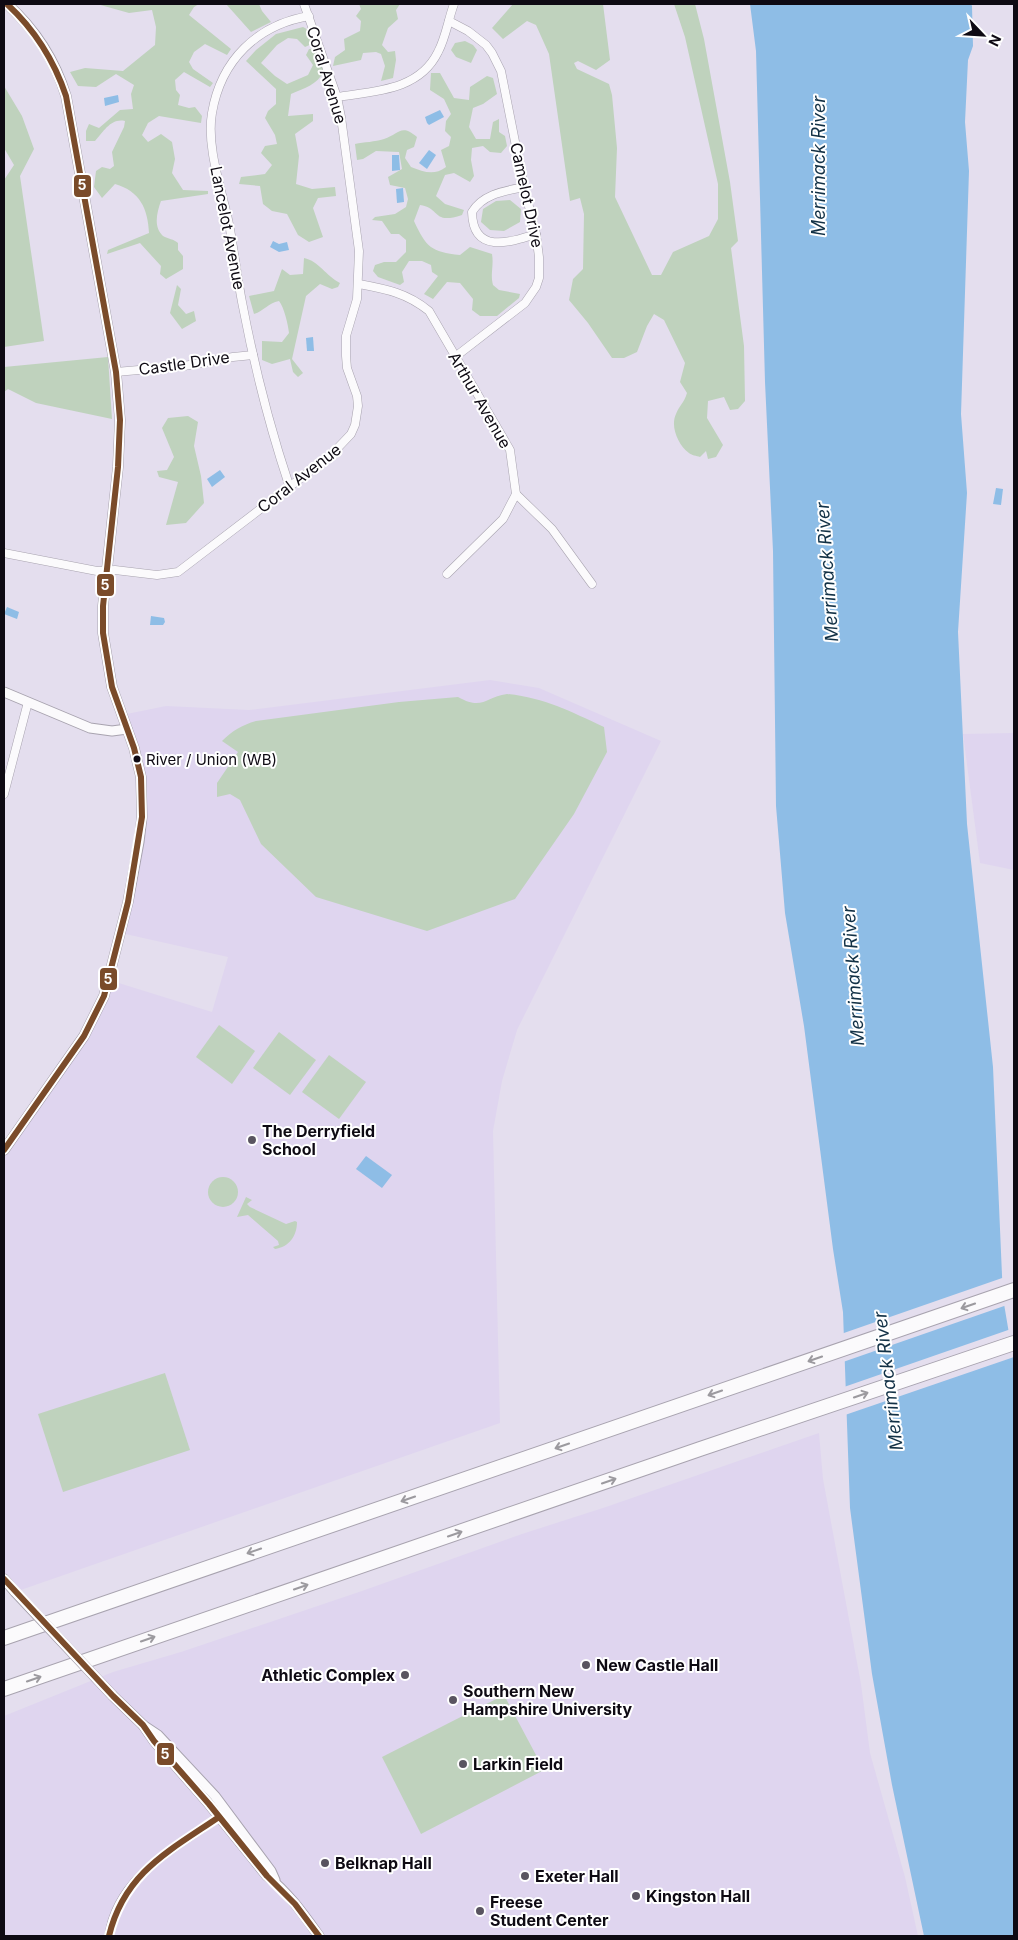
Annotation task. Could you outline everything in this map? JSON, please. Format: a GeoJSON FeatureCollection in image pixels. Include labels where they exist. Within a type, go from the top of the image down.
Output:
{"type":"FeatureCollection","features":[{"type":"Feature","properties":{"kind":"highway"},"geometry":{"type":"LineString","coordinates":[[4,1638],[1014,1290]]}},
{"type":"Feature","properties":{"kind":"highway"},"geometry":{"type":"LineString","coordinates":[[4,1689],[1014,1343]]}},
{"type":"Feature","properties":{"kind":"street"},"geometry":{"type":"LineString","coordinates":[[4,1150],[84,1036],[94,1018],[109,980],[128,902],[142,817],[140,777],[134,748],[112,687],[103,633],[103,606],[120,439],[116,372],[66,96],[54,64],[40,41],[7,4]]}},
{"type":"Feature","properties":{"kind":"street","name":"Coral Avenue"},"geometry":{"type":"LineString","coordinates":[[4,553],[97,571],[107,570],[157,575],[178,572],[289,485],[331,455],[345,442],[355,425],[358,406],[357,396],[347,368],[346,336],[357,299],[359,251],[337,97],[304,4]]}},
{"type":"Feature","properties":{"kind":"street"},"geometry":{"type":"LineString","coordinates":[[337,97],[399,86],[417,78],[437,54],[454,4]]}},
{"type":"Feature","properties":{"kind":"street","name":"Lancelot Avenue"},"geometry":{"type":"LineString","coordinates":[[289,485],[270,425],[241,301],[229,222],[214,154],[211,114],[228,68],[245,45],[269,29],[296,18],[309,16]]}},
{"type":"Feature","properties":{"kind":"street","name":"Camelot Drive"},"geometry":{"type":"LineString","coordinates":[[449,21],[478,37],[492,53],[504,80],[524,187],[536,234],[540,268],[539,278],[531,296],[511,315],[455,357]]}},
{"type":"Feature","properties":{"kind":"street"},"geometry":{"type":"LineString","coordinates":[[524,187],[483,199],[472,212],[472,221],[479,236],[494,243],[519,240],[536,234]]}},
{"type":"Feature","properties":{"kind":"street","name":"Arthur Avenue"},"geometry":{"type":"LineString","coordinates":[[359,284],[401,294],[417,301],[429,311],[510,450],[516,494]]}},
{"type":"Feature","properties":{"kind":"street","name":"Castle Drive"},"geometry":{"type":"LineString","coordinates":[[116,372],[184,366],[233,356],[253,355]]}},
{"type":"Feature","properties":{"kind":"street"},"geometry":{"type":"LineString","coordinates":[[447,574],[503,518],[516,494],[552,529],[592,584]]}},
{"type":"Feature","properties":{"kind":"street"},"geometry":{"type":"LineString","coordinates":[[4,692],[90,728],[112,731],[126,729]]}},
{"type":"Feature","properties":{"kind":"street"},"geometry":{"type":"LineString","coordinates":[[4,794],[28,702]]}},
{"type":"Feature","properties":{"kind":"street"},"geometry":{"type":"LineString","coordinates":[[4,1579],[113,1696],[144,1725],[158,1735],[216,1796],[271,1871],[276,1883]]}},
{"type":"Feature","properties":{"kind":"street"},"geometry":{"type":"LineString","coordinates":[[144,1725],[154,1740],[319,1936]]}},
{"type":"Feature","properties":{"kind":"street"},"geometry":{"type":"LineString","coordinates":[[109,1936],[112,1922],[122,1898],[143,1872],[219,1817]]}},
{"type":"Feature","properties":{"kind":"shaded area","name":"The Derryfield School"},"geometry":{"type":"Polygon","coordinates":[[[490,680],[539,688],[661,741],[517,1030],[502,1081],[493,1131],[500,1423],[15,1592],[4,1579],[4,1150],[72,1054],[109,980],[212,1012],[228,957],[121,933],[142,797],[122,715],[166,706],[249,710],[490,680]]]}},
{"type":"Feature","properties":{"kind":"shaded area"},"geometry":{"type":"Polygon","coordinates":[[[1014,733],[1014,870],[980,863],[963,734],[1014,733]]]}},
{"type":"Feature","properties":{"kind":"shaded area","name":"Southern New Hampshire University"},"geometry":{"type":"Polygon","coordinates":[[[819,1433],[823,1479],[861,1684],[870,1753],[905,1877],[918,1936],[4,1936],[4,1716],[113,1672],[181,1652],[362,1591],[522,1534],[819,1433]]]}},
{"type":"Feature","properties":{"kind":"green space"},"geometry":{"type":"Polygon","coordinates":[[[97,4],[199,4],[194,7],[189,15],[231,49],[227,55],[205,44],[194,52],[189,62],[193,69],[213,83],[210,87],[184,72],[175,80],[176,90],[180,95],[178,105],[189,108],[195,107],[202,116],[201,123],[159,116],[148,123],[142,135],[148,142],[161,134],[172,142],[175,159],[172,173],[183,190],[208,191],[208,194],[161,201],[157,215],[158,228],[163,236],[178,243],[178,250],[183,256],[183,269],[166,279],[160,274],[161,266],[140,243],[107,254],[108,250],[149,233],[147,216],[141,202],[131,191],[115,184],[102,198],[94,187],[96,171],[102,167],[110,169],[114,166],[112,152],[125,121],[112,123],[95,141],[86,141],[86,131],[89,124],[99,128],[120,110],[133,109],[131,94],[134,85],[116,74],[96,87],[78,86],[70,72],[85,68],[123,71],[155,45],[156,27],[152,10],[129,13],[97,4]]]}},
{"type":"Feature","properties":{"kind":"green space"},"geometry":{"type":"Polygon","coordinates":[[[226,4],[259,4],[271,22],[251,32],[226,4]]]}},
{"type":"Feature","properties":{"kind":"green space"},"geometry":{"type":"Polygon","coordinates":[[[359,4],[400,4],[396,10],[398,19],[388,28],[382,45],[388,52],[395,51],[396,60],[393,78],[381,81],[385,66],[381,54],[376,52],[363,53],[361,60],[333,66],[335,57],[345,50],[344,39],[360,31],[361,21],[356,16],[361,9],[359,4]]]}},
{"type":"Feature","properties":{"kind":"green space"},"geometry":{"type":"Polygon","coordinates":[[[513,4],[603,4],[610,60],[596,70],[578,61],[574,63],[577,69],[609,84],[612,95],[617,148],[615,197],[652,275],[661,275],[673,252],[709,236],[718,219],[718,184],[685,37],[674,4],[695,4],[704,39],[730,182],[738,241],[731,248],[744,346],[745,401],[738,409],[730,410],[724,397],[708,401],[707,418],[723,445],[716,457],[708,459],[706,451],[700,457],[690,454],[681,445],[676,435],[674,419],[687,393],[680,382],[685,363],[664,320],[654,314],[637,352],[624,358],[612,358],[588,323],[569,300],[573,279],[583,269],[584,214],[580,198],[570,201],[549,54],[536,25],[527,21],[503,39],[492,28],[513,4]]]}},
{"type":"Feature","properties":{"kind":"green space"},"geometry":{"type":"Polygon","coordinates":[[[303,27],[311,34],[314,43],[305,47],[297,39],[288,38],[277,45],[261,63],[287,84],[308,75],[313,65],[306,55],[309,49],[314,49],[324,71],[314,83],[291,94],[288,116],[313,114],[313,121],[295,134],[299,156],[296,184],[312,189],[335,187],[336,196],[318,198],[313,208],[323,237],[309,242],[298,235],[287,214],[272,211],[263,204],[260,186],[239,184],[241,177],[265,174],[272,165],[261,153],[265,146],[277,144],[275,135],[265,118],[268,111],[276,104],[276,89],[246,61],[276,34],[303,27]]]}},
{"type":"Feature","properties":{"kind":"green space"},"geometry":{"type":"Polygon","coordinates":[[[465,41],[473,45],[477,50],[471,63],[456,57],[451,50],[455,43],[465,41]]]}},
{"type":"Feature","properties":{"kind":"green space"},"geometry":{"type":"Polygon","coordinates":[[[431,73],[440,73],[454,98],[469,100],[470,87],[487,76],[493,78],[497,94],[483,104],[473,108],[469,127],[476,139],[490,139],[493,122],[499,119],[499,132],[505,136],[507,146],[501,153],[490,152],[483,146],[472,148],[471,160],[474,176],[470,182],[454,173],[445,175],[436,196],[445,204],[464,210],[462,215],[452,218],[441,217],[431,209],[420,205],[414,221],[422,237],[436,250],[460,255],[470,247],[492,254],[493,285],[499,290],[520,294],[519,298],[497,316],[480,316],[472,310],[473,299],[460,283],[447,282],[433,299],[424,294],[438,276],[432,272],[431,265],[422,261],[409,261],[402,272],[404,282],[400,285],[378,277],[373,271],[375,265],[384,262],[396,262],[406,252],[406,240],[399,234],[391,234],[382,221],[372,220],[375,217],[395,214],[406,207],[408,199],[405,188],[390,185],[388,177],[402,169],[399,152],[376,151],[363,159],[357,160],[355,144],[381,140],[400,131],[407,131],[417,137],[414,147],[407,150],[405,158],[411,167],[425,172],[437,172],[446,167],[441,150],[449,146],[451,137],[445,131],[446,121],[451,114],[444,99],[430,90],[431,73]]]}},
{"type":"Feature","properties":{"kind":"green space"},"geometry":{"type":"Polygon","coordinates":[[[4,86],[22,116],[34,149],[20,176],[44,341],[4,347],[4,180],[14,165],[4,148],[4,86]]]}},
{"type":"Feature","properties":{"kind":"green space"},"geometry":{"type":"Polygon","coordinates":[[[510,200],[521,209],[520,222],[504,231],[490,230],[481,222],[483,209],[496,201],[510,200]]]}},
{"type":"Feature","properties":{"kind":"green space"},"geometry":{"type":"Polygon","coordinates":[[[304,258],[314,262],[340,283],[338,287],[332,289],[320,284],[306,296],[292,359],[303,373],[298,377],[293,372],[290,359],[272,364],[262,360],[262,341],[282,342],[289,333],[286,316],[281,304],[279,301],[275,302],[254,314],[249,296],[274,291],[282,269],[290,275],[303,274],[304,258]]]}},
{"type":"Feature","properties":{"kind":"green space"},"geometry":{"type":"Polygon","coordinates":[[[177,285],[181,289],[178,305],[186,314],[194,311],[196,321],[182,329],[170,313],[177,285]]]}},
{"type":"Feature","properties":{"kind":"green space"},"geometry":{"type":"Polygon","coordinates":[[[108,357],[112,419],[36,403],[8,389],[4,392],[4,367],[108,357]]]}},
{"type":"Feature","properties":{"kind":"green space"},"geometry":{"type":"Polygon","coordinates":[[[188,416],[198,422],[194,446],[201,476],[204,503],[186,523],[166,525],[178,482],[159,477],[157,471],[167,470],[174,457],[162,428],[168,418],[188,416]]]}},
{"type":"Feature","properties":{"kind":"green space"},"geometry":{"type":"Polygon","coordinates":[[[507,694],[545,702],[604,727],[607,752],[574,814],[515,899],[427,931],[316,897],[261,844],[240,800],[230,794],[217,797],[217,783],[238,752],[222,741],[237,729],[256,721],[399,702],[458,697],[473,703],[479,703],[507,694]]]}},
{"type":"Feature","properties":{"kind":"green space"},"geometry":{"type":"Polygon","coordinates":[[[219,1025],[255,1051],[232,1084],[196,1057],[219,1025]]]}},
{"type":"Feature","properties":{"kind":"green space"},"geometry":{"type":"Polygon","coordinates":[[[279,1032],[316,1060],[290,1095],[253,1068],[279,1032]]]}},
{"type":"Feature","properties":{"kind":"green space"},"geometry":{"type":"Polygon","coordinates":[[[329,1055],[366,1082],[339,1119],[302,1092],[329,1055]]]}},
{"type":"Feature","properties":{"kind":"green space"},"geometry":{"type":"Polygon","coordinates":[[[223,1177],[234,1181],[238,1192],[234,1203],[223,1207],[212,1203],[208,1192],[212,1181],[223,1177]]]}},
{"type":"Feature","properties":{"kind":"green space"},"geometry":{"type":"Polygon","coordinates":[[[246,1197],[252,1200],[247,1204],[250,1207],[286,1224],[297,1222],[296,1232],[288,1243],[275,1249],[273,1247],[279,1245],[278,1241],[248,1215],[237,1217],[246,1197]]]}},
{"type":"Feature","properties":{"kind":"green space"},"geometry":{"type":"Polygon","coordinates":[[[165,1373],[190,1450],[63,1492],[38,1414],[165,1373]]]}},
{"type":"Feature","properties":{"kind":"green space","name":"Larkin Field"},"geometry":{"type":"Polygon","coordinates":[[[504,1695],[544,1770],[421,1834],[382,1757],[504,1695]]]}},
{"type":"Feature","properties":{"kind":"water","name":"Merrimack River"},"geometry":{"type":"Polygon","coordinates":[[[750,4],[971,4],[972,6],[973,46],[968,60],[965,122],[969,171],[961,414],[967,493],[958,632],[967,824],[993,1067],[1003,1298],[1014,1363],[1014,1936],[924,1936],[892,1785],[872,1674],[850,1508],[843,1312],[804,1026],[785,913],[776,806],[773,551],[765,382],[756,51],[750,4]]]}},
{"type":"Feature","properties":{"kind":"water"},"geometry":{"type":"Polygon","coordinates":[[[118,95],[119,102],[105,106],[104,98],[118,95]]]}},
{"type":"Feature","properties":{"kind":"water"},"geometry":{"type":"Polygon","coordinates":[[[440,110],[444,117],[429,125],[425,117],[440,110]]]}},
{"type":"Feature","properties":{"kind":"water"},"geometry":{"type":"Polygon","coordinates":[[[429,150],[436,155],[427,169],[419,163],[429,150]]]}},
{"type":"Feature","properties":{"kind":"water"},"geometry":{"type":"Polygon","coordinates":[[[392,155],[399,155],[400,170],[392,171],[392,155]]]}},
{"type":"Feature","properties":{"kind":"water"},"geometry":{"type":"Polygon","coordinates":[[[403,188],[404,202],[397,203],[396,189],[403,188]]]}},
{"type":"Feature","properties":{"kind":"water"},"geometry":{"type":"Polygon","coordinates":[[[273,241],[279,244],[287,242],[289,250],[279,252],[270,247],[273,241]]]}},
{"type":"Feature","properties":{"kind":"water"},"geometry":{"type":"Polygon","coordinates":[[[313,337],[314,351],[307,351],[306,338],[313,337]]]}},
{"type":"Feature","properties":{"kind":"water"},"geometry":{"type":"Polygon","coordinates":[[[220,470],[225,477],[212,487],[207,479],[220,470]]]}},
{"type":"Feature","properties":{"kind":"water"},"geometry":{"type":"Polygon","coordinates":[[[996,488],[1003,489],[1001,505],[993,504],[996,488]]]}},
{"type":"Feature","properties":{"kind":"water"},"geometry":{"type":"Polygon","coordinates":[[[7,607],[19,612],[17,619],[4,614],[7,607]]]}},
{"type":"Feature","properties":{"kind":"water"},"geometry":{"type":"Polygon","coordinates":[[[151,616],[164,618],[165,622],[163,625],[150,625],[151,616]]]}},
{"type":"Feature","properties":{"kind":"water"},"geometry":{"type":"Polygon","coordinates":[[[366,1156],[392,1175],[382,1188],[356,1169],[366,1156]]]}},
{"type":"Feature","properties":{"kind":"pier"},"geometry":{"type":"Polygon","coordinates":[[[1005,1277],[1007,1305],[843,1362],[841,1334],[1005,1277]]]}},
{"type":"Feature","properties":{"kind":"pier"},"geometry":{"type":"Polygon","coordinates":[[[1011,1329],[1014,1357],[845,1415],[844,1387],[1011,1329]]]}},
{"type":"Feature","properties":{"kind":"transit line","name":"5"},"geometry":{"type":"LineString","coordinates":[[4,1150],[84,1036],[104,996],[128,902],[142,817],[141,777],[134,748],[112,687],[103,633],[103,606],[118,467],[120,420],[116,372],[66,96],[56,70],[43,46],[7,4]]}},
{"type":"Feature","properties":{"kind":"transit line","name":"5"},"geometry":{"type":"LineString","coordinates":[[4,1579],[113,1696],[143,1725],[154,1741],[209,1804],[267,1876],[295,1904],[319,1936]]}},
{"type":"Feature","properties":{"kind":"transit line","name":"5"},"geometry":{"type":"LineString","coordinates":[[109,1936],[116,1914],[125,1896],[137,1880],[166,1853],[219,1817]]}},
{"type":"Feature","properties":{"kind":"place","name":"River / Union (WB)"},"geometry":{"type":"Point","coordinates":[137,759]}},
{"type":"Feature","properties":{"kind":"place","name":"The Derryfield School"},"geometry":{"type":"Point","coordinates":[252,1140]}},
{"type":"Feature","properties":{"kind":"place","name":"New Castle Hall"},"geometry":{"type":"Point","coordinates":[586,1665]}},
{"type":"Feature","properties":{"kind":"place","name":"Athletic Complex"},"geometry":{"type":"Point","coordinates":[405,1675]}},
{"type":"Feature","properties":{"kind":"place","name":"Southern New Hampshire University"},"geometry":{"type":"Point","coordinates":[453,1700]}},
{"type":"Feature","properties":{"kind":"place","name":"Larkin Field"},"geometry":{"type":"Point","coordinates":[463,1764]}},
{"type":"Feature","properties":{"kind":"place","name":"Belknap Hall"},"geometry":{"type":"Point","coordinates":[325,1863]}},
{"type":"Feature","properties":{"kind":"place","name":"Exeter Hall"},"geometry":{"type":"Point","coordinates":[525,1876]}},
{"type":"Feature","properties":{"kind":"place","name":"Kingston Hall"},"geometry":{"type":"Point","coordinates":[636,1896]}},
{"type":"Feature","properties":{"kind":"place","name":"Freese Student Center"},"geometry":{"type":"Point","coordinates":[480,1911]}}]}
